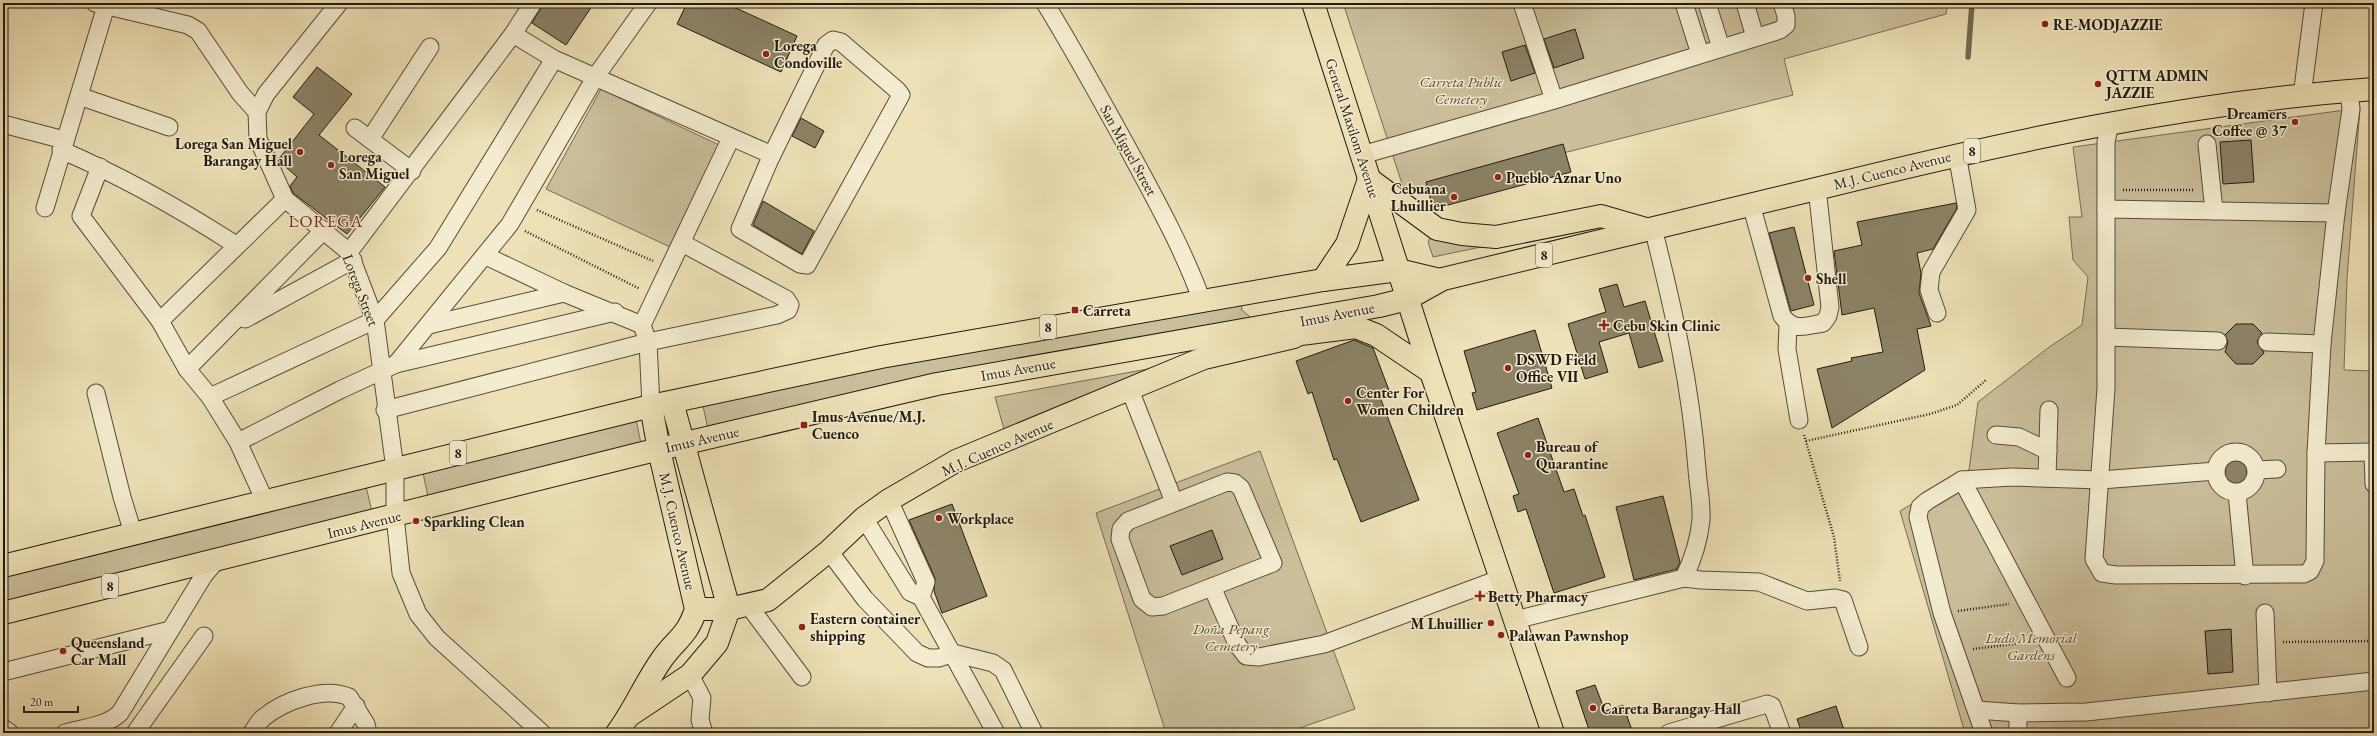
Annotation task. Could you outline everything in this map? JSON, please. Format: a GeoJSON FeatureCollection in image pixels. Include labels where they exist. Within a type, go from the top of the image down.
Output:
{"type":"FeatureCollection","features":[{"type":"Feature","properties":{"kind":"main road","name":"General Maxilom Avenue"},"geometry":{"type":"LineString","coordinates":[[1313,3],[1407,299],[1553,733]]}},
{"type":"Feature","properties":{"kind":"main road","name":"M.J. Cuenco Avenue"},"geometry":{"type":"LineString","coordinates":[[1407,299],[1440,280],[1957,154],[2110,123],[2302,96],[2374,89]]}},
{"type":"Feature","properties":{"kind":"main road"},"geometry":{"type":"LineString","coordinates":[[1323,280],[1347,244],[1369,178],[1437,228],[1462,234],[1496,237],[1601,216],[1650,228]]}},
{"type":"Feature","properties":{"kind":"main road","name":"8"},"geometry":{"type":"LineString","coordinates":[[3,566],[133,532],[662,404],[882,357],[1323,280],[1398,270]]}},
{"type":"Feature","properties":{"kind":"main road","name":"M.J. Cuenco Avenue"},"geometry":{"type":"LineString","coordinates":[[1398,270],[1440,280]]}},
{"type":"Feature","properties":{"kind":"main road","name":"Imus Avenue"},"geometry":{"type":"LineString","coordinates":[[3,613],[682,444],[937,384],[1263,328],[1407,299]]}},
{"type":"Feature","properties":{"kind":"main road"},"geometry":{"type":"LineString","coordinates":[[1263,328],[1279,336],[1294,336],[1356,327],[1376,335],[1431,372]]}},
{"type":"Feature","properties":{"kind":"main road","name":"M.J. Cuenco Avenue"},"geometry":{"type":"LineString","coordinates":[[696,609],[739,608],[768,600],[829,551],[864,518],[889,500],[956,461],[1204,358],[1294,336]]}},
{"type":"Feature","properties":{"kind":"main road","name":"M.J. Cuenco Avenue"},"geometry":{"type":"LineString","coordinates":[[662,404],[682,444],[739,608]]}},
{"type":"Feature","properties":{"kind":"main road","name":"M.J. Cuenco Avenue"},"geometry":{"type":"LineString","coordinates":[[617,733],[630,715],[662,659],[687,632],[696,609],[659,450],[662,404]]}},
{"type":"Feature","properties":{"kind":"main road","name":"M.J. Cuenco Avenue"},"geometry":{"type":"LineString","coordinates":[[630,715],[690,675],[717,643],[739,608]]}},
{"type":"Feature","properties":{"kind":"street","name":"Lorega Street"},"geometry":{"type":"LineString","coordinates":[[340,3],[266,94],[257,112],[258,139],[285,199],[324,230],[351,256],[375,320],[389,367],[385,410],[394,469],[395,516],[401,573],[418,614],[437,638],[542,733]]}},
{"type":"Feature","properties":{"kind":"street"},"geometry":{"type":"LineString","coordinates":[[231,326],[351,256],[513,34],[533,3]]}},
{"type":"Feature","properties":{"kind":"street"},"geometry":{"type":"LineString","coordinates":[[389,367],[429,325],[486,256],[510,224],[596,76],[648,3]]}},
{"type":"Feature","properties":{"kind":"street","name":"San Miguel Street"},"geometry":{"type":"LineString","coordinates":[[1045,3],[1078,57],[1170,225],[1190,268],[1202,301]]}},
{"type":"Feature","properties":{"kind":"street"},"geometry":{"type":"LineString","coordinates":[[1522,3],[1554,100]]}},
{"type":"Feature","properties":{"kind":"street"},"geometry":{"type":"LineString","coordinates":[[1684,3],[1700,54]]}},
{"type":"Feature","properties":{"kind":"street"},"geometry":{"type":"LineString","coordinates":[[1707,3],[1720,48]]}},
{"type":"Feature","properties":{"kind":"street"},"geometry":{"type":"LineString","coordinates":[[1745,3],[1755,37]]}},
{"type":"Feature","properties":{"kind":"street"},"geometry":{"type":"LineString","coordinates":[[1362,155],[1554,100],[1780,30],[1786,24],[1786,16],[1782,3]]}},
{"type":"Feature","properties":{"kind":"street"},"geometry":{"type":"LineString","coordinates":[[2302,96],[2314,3]]}},
{"type":"Feature","properties":{"kind":"street"},"geometry":{"type":"LineString","coordinates":[[45,208],[62,145],[79,96],[100,5],[188,25],[198,31],[240,93],[257,112]]}},
{"type":"Feature","properties":{"kind":"street"},"geometry":{"type":"LineString","coordinates":[[513,34],[554,59],[596,76],[730,138],[772,155]]}},
{"type":"Feature","properties":{"kind":"street"},"geometry":{"type":"LineString","coordinates":[[832,40],[841,42],[901,95],[807,265],[800,264],[740,229],[772,155],[826,45],[832,40]]}},
{"type":"Feature","properties":{"kind":"street"},"geometry":{"type":"LineString","coordinates":[[370,139],[430,47]]}},
{"type":"Feature","properties":{"kind":"street"},"geometry":{"type":"LineString","coordinates":[[210,396],[375,320],[438,248],[554,59]]}},
{"type":"Feature","properties":{"kind":"street"},"geometry":{"type":"LineString","coordinates":[[2110,123],[2106,142],[2107,337],[2101,480],[2094,559],[2102,573],[2116,575],[2245,576],[2304,574],[2310,571],[2314,561],[2316,453],[2322,344],[2336,213],[2351,109],[2349,91]]}},
{"type":"Feature","properties":{"kind":"street"},"geometry":{"type":"LineString","coordinates":[[79,96],[169,127]]}},
{"type":"Feature","properties":{"kind":"street"},"geometry":{"type":"LineString","coordinates":[[3,124],[62,145],[198,221],[236,245]]}},
{"type":"Feature","properties":{"kind":"street"},"geometry":{"type":"LineString","coordinates":[[355,128],[412,171]]}},
{"type":"Feature","properties":{"kind":"street"},"geometry":{"type":"LineString","coordinates":[[642,325],[682,243],[730,138]]}},
{"type":"Feature","properties":{"kind":"street"},"geometry":{"type":"LineString","coordinates":[[2207,144],[2214,211]]}},
{"type":"Feature","properties":{"kind":"street"},"geometry":{"type":"LineString","coordinates":[[1937,313],[1930,290],[1931,272],[1967,210],[1957,154]]}},
{"type":"Feature","properties":{"kind":"street"},"geometry":{"type":"LineString","coordinates":[[100,167],[82,208],[81,216],[160,321],[188,369],[210,396],[238,442],[265,501]]}},
{"type":"Feature","properties":{"kind":"street"},"geometry":{"type":"LineString","coordinates":[[1751,204],[1782,316],[1788,324],[1797,328],[1822,323],[1828,316],[1830,307],[1817,188]]}},
{"type":"Feature","properties":{"kind":"street"},"geometry":{"type":"LineString","coordinates":[[160,321],[236,245],[285,199]]}},
{"type":"Feature","properties":{"kind":"street"},"geometry":{"type":"LineString","coordinates":[[2106,209],[2336,213]]}},
{"type":"Feature","properties":{"kind":"street"},"geometry":{"type":"LineString","coordinates":[[1650,228],[1669,289],[1687,383],[1696,452],[1701,519],[1698,540],[1684,578]]}},
{"type":"Feature","properties":{"kind":"street"},"geometry":{"type":"LineString","coordinates":[[188,369],[324,230]]}},
{"type":"Feature","properties":{"kind":"street"},"geometry":{"type":"LineString","coordinates":[[385,410],[648,342],[777,315],[788,310],[790,306],[786,299],[682,243]]}},
{"type":"Feature","properties":{"kind":"street"},"geometry":{"type":"LineString","coordinates":[[486,256],[564,293],[615,312],[642,325],[648,342],[651,376],[662,404]]}},
{"type":"Feature","properties":{"kind":"street"},"geometry":{"type":"LineString","coordinates":[[429,325],[564,293]]}},
{"type":"Feature","properties":{"kind":"street"},"geometry":{"type":"LineString","coordinates":[[238,442],[389,367],[615,312]]}},
{"type":"Feature","properties":{"kind":"street"},"geometry":{"type":"LineString","coordinates":[[1788,324],[1787,349],[1799,420]]}},
{"type":"Feature","properties":{"kind":"street"},"geometry":{"type":"LineString","coordinates":[[2107,337],[2218,341]]}},
{"type":"Feature","properties":{"kind":"street"},"geometry":{"type":"LineString","coordinates":[[2267,342],[2322,344]]}},
{"type":"Feature","properties":{"kind":"street"},"geometry":{"type":"LineString","coordinates":[[1130,390],[1174,502]]}},
{"type":"Feature","properties":{"kind":"street"},"geometry":{"type":"LineString","coordinates":[[96,393],[122,496],[133,532]]}},
{"type":"Feature","properties":{"kind":"street"},"geometry":{"type":"LineString","coordinates":[[2047,478],[2049,410]]}},
{"type":"Feature","properties":{"kind":"street"},"geometry":{"type":"LineString","coordinates":[[1996,435],[2018,437],[2048,451]]}},
{"type":"Feature","properties":{"kind":"street"},"geometry":{"type":"LineString","coordinates":[[2232,452],[2239,452],[2251,458],[2256,470],[2256,477],[2249,488],[2237,493],[2230,492],[2219,484],[2216,471],[2221,459],[2232,452]]}},
{"type":"Feature","properties":{"kind":"street"},"geometry":{"type":"LineString","coordinates":[[2316,453],[2374,452],[2374,484]]}},
{"type":"Feature","properties":{"kind":"street"},"geometry":{"type":"LineString","coordinates":[[2256,470],[2277,469]]}},
{"type":"Feature","properties":{"kind":"street"},"geometry":{"type":"LineString","coordinates":[[1984,733],[1942,613],[1918,517],[1920,507],[1927,501],[1962,480],[2047,478],[2101,480],[2216,471]]}},
{"type":"Feature","properties":{"kind":"street"},"geometry":{"type":"LineString","coordinates":[[1962,480],[2067,678]]}},
{"type":"Feature","properties":{"kind":"street"},"geometry":{"type":"LineString","coordinates":[[1227,482],[1235,483],[1241,488],[1272,563],[1212,587],[1163,606],[1152,607],[1142,599],[1120,539],[1121,529],[1128,521],[1174,502],[1227,482]]}},
{"type":"Feature","properties":{"kind":"street"},"geometry":{"type":"LineString","coordinates":[[2237,493],[2245,576]]}},
{"type":"Feature","properties":{"kind":"street"},"geometry":{"type":"LineString","coordinates":[[889,500],[926,582],[921,597]]}},
{"type":"Feature","properties":{"kind":"street"},"geometry":{"type":"LineString","coordinates":[[864,518],[910,592],[921,597],[996,733]]}},
{"type":"Feature","properties":{"kind":"street"},"geometry":{"type":"LineString","coordinates":[[829,551],[865,599],[917,653],[928,658],[939,658],[952,653],[993,663],[1003,670],[1034,733]]}},
{"type":"Feature","properties":{"kind":"street"},"geometry":{"type":"LineString","coordinates":[[65,733],[114,718],[120,713],[204,575],[217,560]]}},
{"type":"Feature","properties":{"kind":"street"},"geometry":{"type":"LineString","coordinates":[[1212,587],[1237,644],[1246,656],[1259,657],[1324,644],[1502,578]]}},
{"type":"Feature","properties":{"kind":"street"},"geometry":{"type":"LineString","coordinates":[[1515,620],[1684,578],[1759,582],[1807,601],[1835,598],[1843,600],[1859,647]]}},
{"type":"Feature","properties":{"kind":"street"},"geometry":{"type":"LineString","coordinates":[[739,608],[802,677]]}},
{"type":"Feature","properties":{"kind":"street"},"geometry":{"type":"LineString","coordinates":[[2265,612],[2268,693]]}},
{"type":"Feature","properties":{"kind":"street"},"geometry":{"type":"LineString","coordinates":[[3,672],[170,630]]}},
{"type":"Feature","properties":{"kind":"street"},"geometry":{"type":"LineString","coordinates":[[135,733],[204,636]]}},
{"type":"Feature","properties":{"kind":"street"},"geometry":{"type":"LineString","coordinates":[[690,675],[702,698],[700,720],[704,733]]}},
{"type":"Feature","properties":{"kind":"street"},"geometry":{"type":"LineString","coordinates":[[1977,710],[2018,713],[2086,712],[2374,681]]}},
{"type":"Feature","properties":{"kind":"street"},"geometry":{"type":"LineString","coordinates":[[252,733],[262,718],[284,705],[303,698],[330,692],[340,693],[349,697],[356,706],[368,733]]}},
{"type":"Feature","properties":{"kind":"street"},"geometry":{"type":"LineString","coordinates":[[1669,733],[1767,704],[1772,706],[1782,733]]}},
{"type":"Feature","properties":{"kind":"street"},"geometry":{"type":"LineString","coordinates":[[338,733],[356,706]]}},
{"type":"Feature","properties":{"kind":"street"},"geometry":{"type":"LineString","coordinates":[[2018,713],[2018,733]]}},
{"type":"Feature","properties":{"kind":"street"},"geometry":{"type":"LineString","coordinates":[[3,728],[10,733]]}},
{"type":"Feature","properties":{"kind":"path"},"geometry":{"type":"LineString","coordinates":[[2106,190],[2213,190]]}},
{"type":"Feature","properties":{"kind":"path"},"geometry":{"type":"LineString","coordinates":[[522,203],[669,269]]}},
{"type":"Feature","properties":{"kind":"path"},"geometry":{"type":"LineString","coordinates":[[510,224],[656,297]]}},
{"type":"Feature","properties":{"kind":"path"},"geometry":{"type":"LineString","coordinates":[[1806,442],[1930,414],[1957,405],[1986,380]]}},
{"type":"Feature","properties":{"kind":"path"},"geometry":{"type":"LineString","coordinates":[[1799,420],[1834,537],[1843,600]]}},
{"type":"Feature","properties":{"kind":"path"},"geometry":{"type":"LineString","coordinates":[[1942,613],[2027,602]]}},
{"type":"Feature","properties":{"kind":"path"},"geometry":{"type":"LineString","coordinates":[[1955,652],[2047,640]]}},
{"type":"Feature","properties":{"kind":"path"},"geometry":{"type":"LineString","coordinates":[[2266,642],[2374,641]]}},
{"type":"Feature","properties":{"kind":"green space","name":"Carreta Public Cemetery"},"geometry":{"type":"Polygon","coordinates":[[[1343,3],[1948,3],[1946,14],[1784,59],[1793,95],[1405,193],[1343,3]]]}},
{"type":"Feature","properties":{"kind":"green space"},"geometry":{"type":"Polygon","coordinates":[[[601,89],[719,145],[670,247],[546,189],[601,89]]]}},
{"type":"Feature","properties":{"kind":"green space","name":"Ludo Memorial Gardens"},"geometry":{"type":"Polygon","coordinates":[[[2360,108],[2347,279],[2344,370],[2374,371],[2374,733],[1965,733],[1900,511],[1969,470],[1978,402],[2048,348],[2082,325],[2088,277],[2073,260],[2069,217],[2082,217],[2073,147],[2360,108]]]}},
{"type":"Feature","properties":{"kind":"green space"},"geometry":{"type":"Polygon","coordinates":[[[1430,238],[1481,247],[1433,257],[1428,242],[1430,238]]]}},
{"type":"Feature","properties":{"kind":"green space"},"geometry":{"type":"Polygon","coordinates":[[[1240,295],[1242,310],[1263,328],[710,438],[701,397],[1240,295]]]}},
{"type":"Feature","properties":{"kind":"green space"},"geometry":{"type":"Polygon","coordinates":[[[1197,360],[1004,429],[995,397],[1197,360]]]}},
{"type":"Feature","properties":{"kind":"green space"},"geometry":{"type":"Polygon","coordinates":[[[634,410],[643,453],[430,507],[421,463],[634,410]]]}},
{"type":"Feature","properties":{"kind":"green space","name":"Doña Pepang Cemetery"},"geometry":{"type":"Polygon","coordinates":[[[1260,451],[1355,709],[1285,733],[1166,733],[1096,513],[1260,451]]]}},
{"type":"Feature","properties":{"kind":"green space"},"geometry":{"type":"Polygon","coordinates":[[[364,477],[374,521],[3,613],[3,567],[364,477]]]}},
{"type":"Feature","properties":{"kind":"building"},"geometry":{"type":"Polygon","coordinates":[[[544,3],[594,3],[566,45],[532,23],[544,3]]]}},
{"type":"Feature","properties":{"kind":"building","name":"Lorega Condoville"},"geometry":{"type":"Polygon","coordinates":[[[687,3],[725,3],[797,36],[781,72],[677,24],[687,3]]]}},
{"type":"Feature","properties":{"kind":"building"},"geometry":{"type":"Polygon","coordinates":[[[1575,29],[1584,58],[1554,68],[1544,39],[1575,29]]]}},
{"type":"Feature","properties":{"kind":"building"},"geometry":{"type":"Polygon","coordinates":[[[1525,45],[1535,73],[1511,81],[1502,52],[1525,45]]]}},
{"type":"Feature","properties":{"kind":"building"},"geometry":{"type":"Polygon","coordinates":[[[317,67],[352,94],[319,135],[385,187],[347,234],[293,193],[290,186],[297,177],[278,160],[314,114],[293,97],[317,67]]]}},
{"type":"Feature","properties":{"kind":"building"},"geometry":{"type":"Polygon","coordinates":[[[801,118],[824,131],[815,148],[792,136],[801,118]]]}},
{"type":"Feature","properties":{"kind":"building"},"geometry":{"type":"Polygon","coordinates":[[[2251,140],[2254,182],[2223,184],[2220,142],[2251,140]]]}},
{"type":"Feature","properties":{"kind":"building","name":"Pueblo Aznar Uno"},"geometry":{"type":"Polygon","coordinates":[[[1563,144],[1571,172],[1433,209],[1426,182],[1563,144]]]}},
{"type":"Feature","properties":{"kind":"building"},"geometry":{"type":"Polygon","coordinates":[[[763,201],[814,231],[802,254],[753,225],[763,201]]]}},
{"type":"Feature","properties":{"kind":"building"},"geometry":{"type":"Polygon","coordinates":[[[1956,203],[1957,208],[1933,249],[1917,253],[1921,273],[1919,293],[1931,326],[1917,329],[1925,370],[1832,428],[1817,369],[1852,361],[1851,358],[1883,352],[1874,308],[1842,315],[1834,251],[1862,245],[1857,222],[1956,203]]]}},
{"type":"Feature","properties":{"kind":"building"},"geometry":{"type":"Polygon","coordinates":[[[1794,227],[1814,305],[1791,311],[1769,233],[1794,227]]]}},
{"type":"Feature","properties":{"kind":"building"},"geometry":{"type":"Polygon","coordinates":[[[1617,284],[1624,307],[1645,301],[1663,361],[1639,368],[1629,333],[1599,342],[1608,372],[1585,379],[1568,324],[1606,312],[1599,289],[1617,284]]]}},
{"type":"Feature","properties":{"kind":"building"},"geometry":{"type":"Polygon","coordinates":[[[2236,324],[2253,324],[2262,333],[2257,342],[2264,353],[2253,364],[2236,364],[2225,352],[2228,342],[2225,335],[2236,324]]]}},
{"type":"Feature","properties":{"kind":"building","name":"DSWD Field Office VII"},"geometry":{"type":"Polygon","coordinates":[[[1535,330],[1552,388],[1477,410],[1472,393],[1476,392],[1464,351],[1535,330]]]}},
{"type":"Feature","properties":{"kind":"building"},"geometry":{"type":"Polygon","coordinates":[[[1354,340],[1373,348],[1390,393],[1380,397],[1419,500],[1361,522],[1337,459],[1334,460],[1312,392],[1308,394],[1296,361],[1354,340]]]}},
{"type":"Feature","properties":{"kind":"building"},"geometry":{"type":"Polygon","coordinates":[[[1538,418],[1564,492],[1574,489],[1583,516],[1585,515],[1605,577],[1554,593],[1526,509],[1518,512],[1513,496],[1519,494],[1497,433],[1538,418]]]}},
{"type":"Feature","properties":{"kind":"building"},"geometry":{"type":"Polygon","coordinates":[[[2242,456],[2249,463],[2246,471],[2252,479],[2245,487],[2236,483],[2229,487],[2221,480],[2226,471],[2223,464],[2229,457],[2242,456]]]}},
{"type":"Feature","properties":{"kind":"building"},"geometry":{"type":"Polygon","coordinates":[[[1663,496],[1680,562],[1677,569],[1634,580],[1616,507],[1663,496]]]}},
{"type":"Feature","properties":{"kind":"building"},"geometry":{"type":"Polygon","coordinates":[[[952,504],[987,596],[942,613],[934,591],[935,578],[909,520],[952,504]]]}},
{"type":"Feature","properties":{"kind":"building"},"geometry":{"type":"Polygon","coordinates":[[[1212,530],[1223,559],[1182,575],[1170,546],[1212,530]]]}},
{"type":"Feature","properties":{"kind":"building"},"geometry":{"type":"Polygon","coordinates":[[[2231,629],[2233,672],[2208,674],[2205,631],[2231,629]]]}},
{"type":"Feature","properties":{"kind":"building","name":"Carreta Barangay Hall"},"geometry":{"type":"Polygon","coordinates":[[[1595,685],[1605,711],[1623,705],[1633,733],[1590,733],[1576,691],[1595,685]]]}},
{"type":"Feature","properties":{"kind":"building"},"geometry":{"type":"Polygon","coordinates":[[[1836,706],[1845,733],[1802,733],[1797,719],[1836,706]]]}},
{"type":"Feature","properties":{"kind":"waterway"},"geometry":{"type":"LineString","coordinates":[[1968,57],[1972,3]]}},
{"type":"Feature","properties":{"kind":"place","name":"RE-MODJAZZIE"},"geometry":{"type":"Point","coordinates":[2045,24]}},
{"type":"Feature","properties":{"kind":"place","name":"Lorega Condoville"},"geometry":{"type":"Point","coordinates":[766,54]}},
{"type":"Feature","properties":{"kind":"place","name":"QTTM ADMIN JAZZIE"},"geometry":{"type":"Point","coordinates":[2098,84]}},
{"type":"Feature","properties":{"kind":"place","name":"Dreamers Coffee @ 37"},"geometry":{"type":"Point","coordinates":[2295,122]}},
{"type":"Feature","properties":{"kind":"place","name":"Lorega San Miguel Barangay Hall"},"geometry":{"type":"Point","coordinates":[300,152]}},
{"type":"Feature","properties":{"kind":"place","name":"Lorega San Miguel"},"geometry":{"type":"Point","coordinates":[331,165]}},
{"type":"Feature","properties":{"kind":"place","name":"Pueblo Aznar Uno"},"geometry":{"type":"Point","coordinates":[1498,177]}},
{"type":"Feature","properties":{"kind":"place","name":"Cebuana Lhuillier"},"geometry":{"type":"Point","coordinates":[1454,197]}},
{"type":"Feature","properties":{"kind":"place","name":"Shell"},"geometry":{"type":"Point","coordinates":[1808,278]}},
{"type":"Feature","properties":{"kind":"place","name":"Carreta"},"geometry":{"type":"Point","coordinates":[1075,310]}},
{"type":"Feature","properties":{"kind":"place","name":"Cebu Skin Clinic"},"geometry":{"type":"Point","coordinates":[1604,325]}},
{"type":"Feature","properties":{"kind":"place","name":"DSWD Field Office VII"},"geometry":{"type":"Point","coordinates":[1508,368]}},
{"type":"Feature","properties":{"kind":"place","name":"Center For Women Children"},"geometry":{"type":"Point","coordinates":[1348,401]}},
{"type":"Feature","properties":{"kind":"place","name":"Imus Avenue/M.J. Cuenco"},"geometry":{"type":"Point","coordinates":[804,425]}},
{"type":"Feature","properties":{"kind":"place","name":"Bureau of Quarantine"},"geometry":{"type":"Point","coordinates":[1528,455]}},
{"type":"Feature","properties":{"kind":"place","name":"Workplace"},"geometry":{"type":"Point","coordinates":[939,518]}},
{"type":"Feature","properties":{"kind":"place","name":"Sparkling Clean"},"geometry":{"type":"Point","coordinates":[416,521]}},
{"type":"Feature","properties":{"kind":"place","name":"Betty Pharmacy"},"geometry":{"type":"Point","coordinates":[1480,596]}},
{"type":"Feature","properties":{"kind":"place","name":"M Lhuillier"},"geometry":{"type":"Point","coordinates":[1491,623]}},
{"type":"Feature","properties":{"kind":"place","name":"Eastern container shipping"},"geometry":{"type":"Point","coordinates":[802,627]}},
{"type":"Feature","properties":{"kind":"place","name":"Palawan Pawnshop"},"geometry":{"type":"Point","coordinates":[1501,635]}},
{"type":"Feature","properties":{"kind":"place","name":"Queensland Car Mall"},"geometry":{"type":"Point","coordinates":[63,651]}},
{"type":"Feature","properties":{"kind":"place","name":"Carreta Barangay Hall"},"geometry":{"type":"Point","coordinates":[1593,708]}},
{"type":"Feature","properties":{"kind":"district","name":"LOREGA"},"geometry":{"type":"Point","coordinates":[326,221]}}]}
